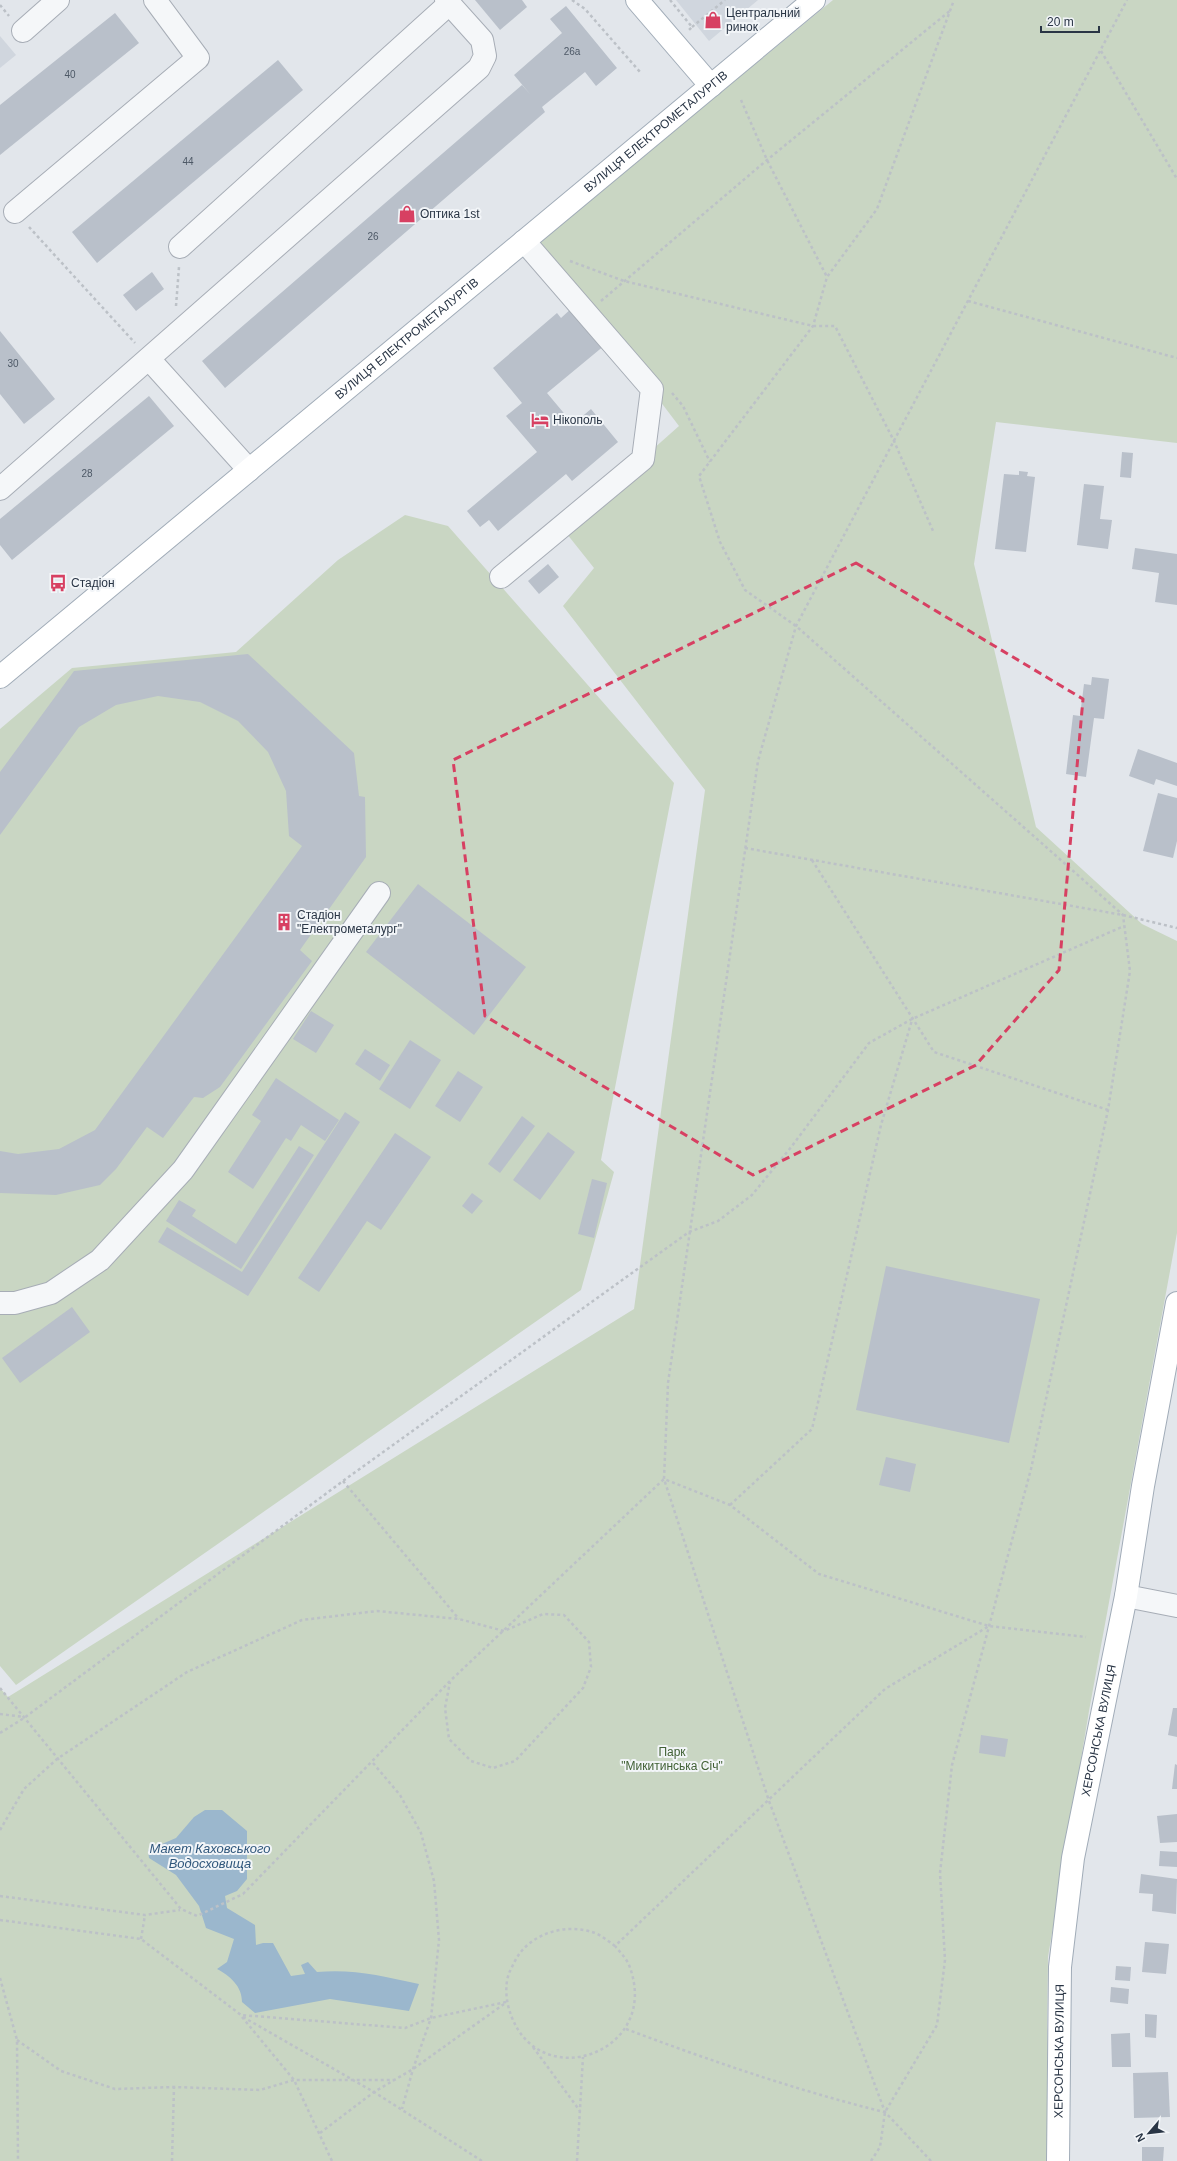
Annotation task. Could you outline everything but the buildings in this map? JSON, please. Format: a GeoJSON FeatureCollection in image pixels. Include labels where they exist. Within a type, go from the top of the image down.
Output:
{"type":"FeatureCollection","features":[{"type":"Feature","properties":{"kind":"main road"},"geometry":{"type":"LineString","coordinates":[[637,0],[711,86]]}},
{"type":"Feature","properties":{"kind":"main road","name":"ВУЛИЦЯ ЕЛЕКТРОМЕТАЛУРГІВ"},"geometry":{"type":"LineString","coordinates":[[0,677],[814,0]]}},
{"type":"Feature","properties":{"kind":"main road","name":"ХЕРСОНСЬКА ВУЛИЦЯ"},"geometry":{"type":"LineString","coordinates":[[1058,2161],[1060,1967],[1072,1858],[1126,1596],[1143,1486],[1177,1303]]}},
{"type":"Feature","properties":{"kind":"street"},"geometry":{"type":"LineString","coordinates":[[23,31],[58,0]]}},
{"type":"Feature","properties":{"kind":"street"},"geometry":{"type":"LineString","coordinates":[[15,212],[198,58],[155,0]]}},
{"type":"Feature","properties":{"kind":"street"},"geometry":{"type":"LineString","coordinates":[[0,489],[479,68],[485,56],[482,40],[448,2],[180,247]]}},
{"type":"Feature","properties":{"kind":"street"},"geometry":{"type":"LineString","coordinates":[[501,577],[643,459],[652,389],[524,241]]}},
{"type":"Feature","properties":{"kind":"street"},"geometry":{"type":"LineString","coordinates":[[149,359],[249,470]]}},
{"type":"Feature","properties":{"kind":"street"},"geometry":{"type":"LineString","coordinates":[[0,1303],[15,1303],[51,1292],[100,1260],[126,1232],[183,1170],[379,893]]}},
{"type":"Feature","properties":{"kind":"street"},"geometry":{"type":"LineString","coordinates":[[1126,1596],[1177,1606]]}},
{"type":"Feature","properties":{"kind":"path"},"geometry":{"type":"LineString","coordinates":[[572,0],[585,9],[640,72]]}},
{"type":"Feature","properties":{"kind":"path"},"geometry":{"type":"LineString","coordinates":[[692,27],[725,0]]}},
{"type":"Feature","properties":{"kind":"path"},"geometry":{"type":"LineString","coordinates":[[871,2161],[880,2147],[885,2112],[937,2025],[945,1960],[940,1873],[952,1765],[1031,1469],[1108,1110],[1130,971],[1123,915],[796,626],[745,590],[720,542],[699,476],[813,326],[827,277],[877,209],[954,0]]}},
{"type":"Feature","properties":{"kind":"path"},"geometry":{"type":"LineString","coordinates":[[931,2161],[885,2112],[769,1801],[664,1479],[668,1383],[758,761],[796,626],[1127,0]]}},
{"type":"Feature","properties":{"kind":"path"},"geometry":{"type":"LineString","coordinates":[[597,305],[767,160],[951,10]]}},
{"type":"Feature","properties":{"kind":"path"},"geometry":{"type":"LineString","coordinates":[[1100,51],[1177,179]]}},
{"type":"Feature","properties":{"kind":"path"},"geometry":{"type":"LineString","coordinates":[[741,100],[767,160],[827,277]]}},
{"type":"Feature","properties":{"kind":"path"},"geometry":{"type":"LineString","coordinates":[[15,212],[149,359]]}},
{"type":"Feature","properties":{"kind":"path"},"geometry":{"type":"LineString","coordinates":[[175,336],[180,247]]}},
{"type":"Feature","properties":{"kind":"path"},"geometry":{"type":"LineString","coordinates":[[568,261],[624,281],[813,326],[835,326],[894,441],[933,531]]}},
{"type":"Feature","properties":{"kind":"path"},"geometry":{"type":"LineString","coordinates":[[968,301],[1177,358]]}},
{"type":"Feature","properties":{"kind":"path"},"geometry":{"type":"LineString","coordinates":[[745,848],[1123,915],[1177,928]]}},
{"type":"Feature","properties":{"kind":"path"},"geometry":{"type":"LineString","coordinates":[[812,860],[934,1052],[1108,1110]]}},
{"type":"Feature","properties":{"kind":"path"},"geometry":{"type":"LineString","coordinates":[[0,1733],[24,1718],[343,1481],[689,1232],[718,1220],[752,1195],[792,1146],[869,1043],[912,1019],[1124,926]]}},
{"type":"Feature","properties":{"kind":"path"},"geometry":{"type":"LineString","coordinates":[[730,1505],[812,1428],[881,1125],[912,1019]]}},
{"type":"Feature","properties":{"kind":"path"},"geometry":{"type":"LineString","coordinates":[[664,1479],[730,1505],[819,1574],[989,1626],[1086,1637]]}},
{"type":"Feature","properties":{"kind":"path"},"geometry":{"type":"LineString","coordinates":[[0,1896],[146,1915],[181,1910],[197,1916],[243,1894],[373,1763],[450,1681],[664,1479]]}},
{"type":"Feature","properties":{"kind":"path"},"geometry":{"type":"LineString","coordinates":[[343,1481],[459,1619]]}},
{"type":"Feature","properties":{"kind":"path"},"geometry":{"type":"LineString","coordinates":[[0,1830],[24,1790],[57,1758],[188,1672],[302,1620],[377,1611],[459,1619],[504,1631],[543,1614],[564,1615],[589,1642],[591,1668],[583,1688],[515,1761],[493,1768],[471,1761],[450,1739],[445,1708],[450,1681]]}},
{"type":"Feature","properties":{"kind":"path"},"geometry":{"type":"LineString","coordinates":[[615,1946],[885,1689],[989,1626]]}},
{"type":"Feature","properties":{"kind":"path"},"geometry":{"type":"LineString","coordinates":[[0,1688],[181,1910]]}},
{"type":"Feature","properties":{"kind":"path"},"geometry":{"type":"LineString","coordinates":[[0,1714],[24,1718]]}},
{"type":"Feature","properties":{"kind":"path"},"geometry":{"type":"LineString","coordinates":[[373,1763],[400,1795],[421,1833],[434,1881],[440,1940],[431,2018],[413,2069],[402,2109]]}},
{"type":"Feature","properties":{"kind":"path"},"geometry":{"type":"LineString","coordinates":[[141,1939],[146,1915]]}},
{"type":"Feature","properties":{"kind":"path"},"geometry":{"type":"LineString","coordinates":[[0,1920],[141,1939],[241,2015],[374,2092],[482,2161]]}},
{"type":"Feature","properties":{"kind":"path"},"geometry":{"type":"LineString","coordinates":[[533,2046],[557,2057],[583,2057],[607,2048],[626,2029],[634,2008],[635,1985],[629,1964],[615,1946],[592,1932],[566,1928],[541,1936],[520,1952],[508,1976],[506,2002],[515,2027],[533,2046],[580,2111]]}},
{"type":"Feature","properties":{"kind":"path"},"geometry":{"type":"LineString","coordinates":[[0,1978],[17,2040],[18,2161]]}},
{"type":"Feature","properties":{"kind":"path"},"geometry":{"type":"LineString","coordinates":[[241,2015],[405,2028],[431,2018],[506,2002]]}},
{"type":"Feature","properties":{"kind":"path"},"geometry":{"type":"LineString","coordinates":[[320,2133],[374,2092],[413,2069],[506,2002]]}},
{"type":"Feature","properties":{"kind":"path"},"geometry":{"type":"LineString","coordinates":[[241,2015],[294,2080],[332,2161]]}},
{"type":"Feature","properties":{"kind":"path"},"geometry":{"type":"LineString","coordinates":[[626,2029],[695,2055],[806,2092],[885,2112]]}},
{"type":"Feature","properties":{"kind":"path"},"geometry":{"type":"LineString","coordinates":[[17,2040],[61,2071],[115,2089],[174,2087],[260,2090],[294,2080],[394,2080]]}},
{"type":"Feature","properties":{"kind":"path"},"geometry":{"type":"LineString","coordinates":[[577,2161],[583,2057]]}},
{"type":"Feature","properties":{"kind":"path"},"geometry":{"type":"LineString","coordinates":[[172,2161],[174,2087]]}},
{"type":"Feature","properties":{"kind":"highlighted area"},"geometry":{"type":"Polygon","coordinates":[[[856,563],[1083,699],[1059,970],[976,1065],[753,1175],[485,1016],[453,760],[856,563]]]}},
{"type":"Feature","properties":{"kind":"shaded area","name":"Центральний ринок"},"geometry":{"type":"Polygon","coordinates":[[[676,0],[758,0],[709,41],[676,0]]]}},
{"type":"Feature","properties":{"kind":"shaded area"},"geometry":{"type":"Polygon","coordinates":[[[0,36],[16,55],[0,68],[0,36]]]}},
{"type":"Feature","properties":{"kind":"green space","name":"Парк \"Микитинська Січ\""},"geometry":{"type":"Polygon","coordinates":[[[833,0],[1177,0],[1177,443],[996,422],[974,564],[1036,827],[1142,924],[1177,941],[1177,1233],[1089,1711],[1048,1957],[1047,2025],[1050,2161],[0,2161],[0,1688],[8,1697],[634,1309],[705,790],[563,606],[594,568],[563,529],[679,426],[539,242],[833,0]]]}},
{"type":"Feature","properties":{"kind":"green space"},"geometry":{"type":"Polygon","coordinates":[[[405,515],[448,526],[674,783],[601,1160],[614,1172],[581,1290],[16,1685],[0,1666],[0,729],[72,668],[236,652],[338,560],[405,515]]]}},
{"type":"Feature","properties":{"kind":"water","name":"Макет Каховського Водосховища"},"geometry":{"type":"Polygon","coordinates":[[[205,1810],[222,1810],[247,1831],[247,1879],[237,1891],[225,1896],[227,1908],[255,1925],[256,1945],[273,1943],[291,1976],[305,1974],[301,1965],[308,1962],[317,1972],[356,1972],[419,1984],[409,2011],[330,1999],[255,2013],[242,2002],[238,1986],[231,1978],[217,1969],[227,1962],[234,1939],[206,1928],[199,1906],[176,1875],[149,1858],[148,1850],[176,1838],[194,1817],[205,1810]]]}},
{"type":"Feature","properties":{"kind":"place","name":"Центральний ринок"},"geometry":{"type":"Point","coordinates":[713,20]}},
{"type":"Feature","properties":{"kind":"place","name":"Оптика 1st"},"geometry":{"type":"Point","coordinates":[407,214]}},
{"type":"Feature","properties":{"kind":"place","name":"Нікополь"},"geometry":{"type":"Point","coordinates":[540,420]}},
{"type":"Feature","properties":{"kind":"place","name":"Стадіон"},"geometry":{"type":"Point","coordinates":[58,583]}},
{"type":"Feature","properties":{"kind":"place","name":"Стадіон \"Електрометалург\""},"geometry":{"type":"Point","coordinates":[284,922]}}]}
